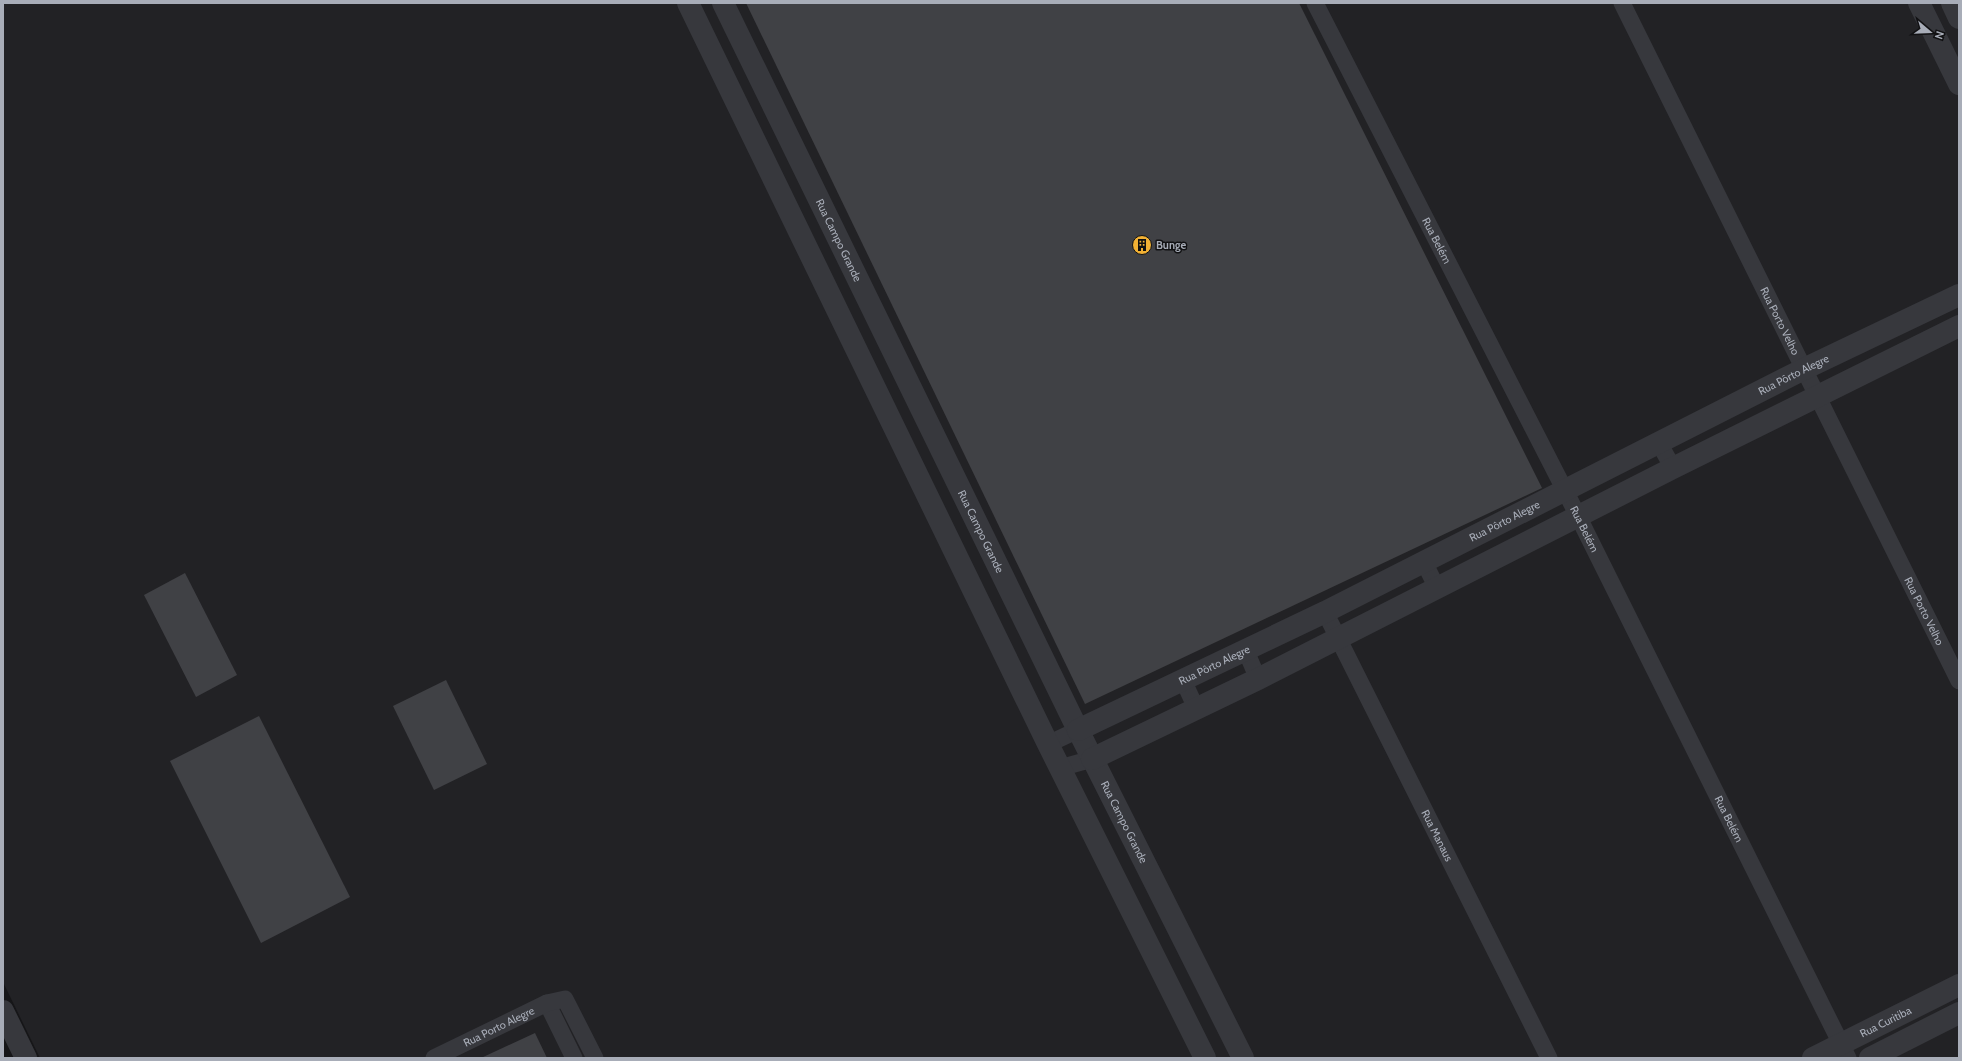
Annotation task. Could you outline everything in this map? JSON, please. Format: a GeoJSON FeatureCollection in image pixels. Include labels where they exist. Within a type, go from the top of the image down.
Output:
{"type":"FeatureCollection","features":[{"type":"Feature","properties":{"kind":"street"},"geometry":{"type":"LineString","coordinates":[[688,3],[1048,744],[1205,1058]]}},
{"type":"Feature","properties":{"kind":"street","name":"Rua Campo Grande"},"geometry":{"type":"LineString","coordinates":[[723,3],[1092,759],[1243,1058]]}},
{"type":"Feature","properties":{"kind":"street","name":"Rua Belém"},"geometry":{"type":"LineString","coordinates":[[1315,3],[1578,516],[1844,1051]]}},
{"type":"Feature","properties":{"kind":"street","name":"Rua Porto Velho"},"geometry":{"type":"LineString","coordinates":[[1622,3],[1959,681]]}},
{"type":"Feature","properties":{"kind":"street"},"geometry":{"type":"LineString","coordinates":[[1919,3],[1959,84]]}},
{"type":"Feature","properties":{"kind":"street"},"geometry":{"type":"LineString","coordinates":[[1952,3],[1959,18]]}},
{"type":"Feature","properties":{"kind":"street","name":"Rua Pôrto Alegre"},"geometry":{"type":"LineString","coordinates":[[1048,744],[1246,651],[1804,370],[1959,295]]}},
{"type":"Feature","properties":{"kind":"street"},"geometry":{"type":"LineString","coordinates":[[1060,768],[1092,759],[1258,679],[1673,468],[1959,326]]}},
{"type":"Feature","properties":{"kind":"street"},"geometry":{"type":"LineString","coordinates":[[1659,443],[1673,468]]}},
{"type":"Feature","properties":{"kind":"street"},"geometry":{"type":"LineString","coordinates":[[1424,562],[1438,588]]}},
{"type":"Feature","properties":{"kind":"street","name":"Rua Manaus"},"geometry":{"type":"LineString","coordinates":[[1325,612],[1550,1058]]}},
{"type":"Feature","properties":{"kind":"street"},"geometry":{"type":"LineString","coordinates":[[1246,651],[1258,679]]}},
{"type":"Feature","properties":{"kind":"street"},"geometry":{"type":"LineString","coordinates":[[1183,680],[1196,708]]}},
{"type":"Feature","properties":{"kind":"street","name":"Rua Curitiba"},"geometry":{"type":"LineString","coordinates":[[1813,1058],[1844,1051],[1959,985]]}},
{"type":"Feature","properties":{"kind":"street","name":"Rua Porto Alegre"},"geometry":{"type":"LineString","coordinates":[[434,1058],[547,1003],[565,999],[595,1058]]}},
{"type":"Feature","properties":{"kind":"street"},"geometry":{"type":"LineString","coordinates":[[547,1003],[574,1058]]}},
{"type":"Feature","properties":{"kind":"street"},"geometry":{"type":"LineString","coordinates":[[3,1011],[26,1058]]}},
{"type":"Feature","properties":{"kind":"street"},"geometry":{"type":"LineString","coordinates":[[1870,1058],[1959,1013]]}},
{"type":"Feature","properties":{"kind":"shaded area"},"geometry":{"type":"Polygon","coordinates":[[[3,3],[1959,3],[1959,1058],[40,1058],[3,982],[3,3]]]}},
{"type":"Feature","properties":{"kind":"building","name":"Bunge"},"geometry":{"type":"Polygon","coordinates":[[[746,3],[1299,3],[1542,488],[1085,704],[746,3]]]}},
{"type":"Feature","properties":{"kind":"building"},"geometry":{"type":"Polygon","coordinates":[[[185,573],[237,675],[196,697],[144,595],[185,573]]]}},
{"type":"Feature","properties":{"kind":"building"},"geometry":{"type":"Polygon","coordinates":[[[446,680],[487,764],[434,790],[393,706],[446,680]]]}},
{"type":"Feature","properties":{"kind":"building"},"geometry":{"type":"Polygon","coordinates":[[[259,716],[350,897],[261,943],[170,761],[259,716]]]}},
{"type":"Feature","properties":{"kind":"building"},"geometry":{"type":"Polygon","coordinates":[[[535,1033],[547,1058],[481,1058],[535,1033]]]}},
{"type":"Feature","properties":{"kind":"place","name":"Bunge"},"geometry":{"type":"Point","coordinates":[1142,245]}}]}
